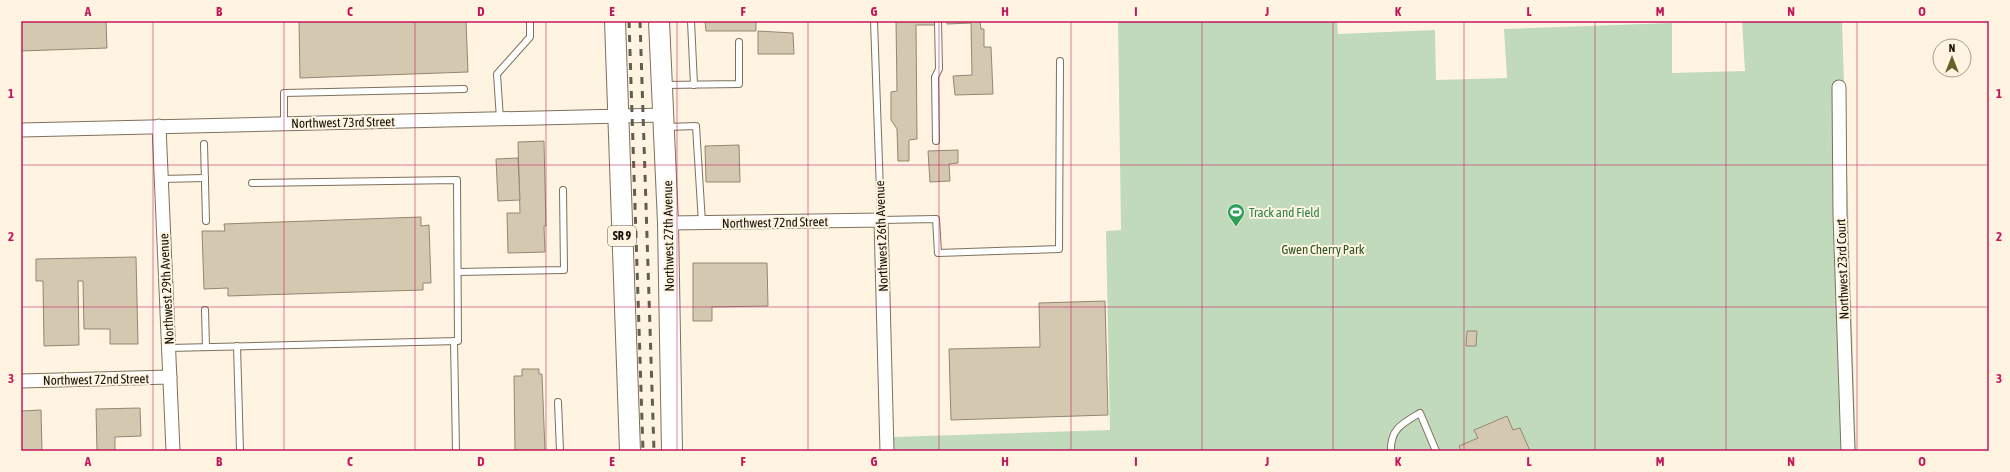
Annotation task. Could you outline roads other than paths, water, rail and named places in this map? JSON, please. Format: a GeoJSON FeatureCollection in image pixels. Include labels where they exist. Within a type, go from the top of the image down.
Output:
{"type":"FeatureCollection","features":[{"type":"Feature","properties":{"kind":"main road","name":"SR 9"},"geometry":{"type":"LineString","coordinates":[[615,21],[630,451]]}},
{"type":"Feature","properties":{"kind":"main road","name":"Northwest 27th Avenue"},"geometry":{"type":"LineString","coordinates":[[659,21],[668,223],[672,451]]}},
{"type":"Feature","properties":{"kind":"street","name":"Northwest 23rd Court"},"geometry":{"type":"LineString","coordinates":[[1839,87],[1839,192],[1848,451]]}},
{"type":"Feature","properties":{"kind":"street","name":"Northwest 73rd Street"},"geometry":{"type":"LineString","coordinates":[[21,130],[618,117],[664,121]]}},
{"type":"Feature","properties":{"kind":"street","name":"Northwest 29th Avenue"},"geometry":{"type":"LineString","coordinates":[[159,126],[173,451]]}},
{"type":"Feature","properties":{"kind":"street","name":"Northwest 72nd Street"},"geometry":{"type":"LineString","coordinates":[[668,223],[881,220]]}},
{"type":"Feature","properties":{"kind":"street","name":"Northwest 26th Avenue"},"geometry":{"type":"LineString","coordinates":[[881,220],[887,451]]}},
{"type":"Feature","properties":{"kind":"street","name":"Northwest 72nd Street"},"geometry":{"type":"LineString","coordinates":[[21,381],[170,377]]}},
{"type":"Feature","properties":{"kind":"lane"},"geometry":{"type":"LineString","coordinates":[[500,119],[497,74],[530,37],[530,21]]}},
{"type":"Feature","properties":{"kind":"lane"},"geometry":{"type":"LineString","coordinates":[[691,21],[694,85]]}},
{"type":"Feature","properties":{"kind":"lane","name":"Northwest 26th Avenue"},"geometry":{"type":"LineString","coordinates":[[874,21],[881,220]]}},
{"type":"Feature","properties":{"kind":"lane"},"geometry":{"type":"LineString","coordinates":[[936,141],[935,77],[938,69],[938,21]]}},
{"type":"Feature","properties":{"kind":"lane"},"geometry":{"type":"LineString","coordinates":[[663,85],[739,84],[739,42]]}},
{"type":"Feature","properties":{"kind":"lane"},"geometry":{"type":"LineString","coordinates":[[881,220],[936,219],[938,253],[1060,249],[1060,61]]}},
{"type":"Feature","properties":{"kind":"lane"},"geometry":{"type":"LineString","coordinates":[[284,124],[284,93],[464,89]]}},
{"type":"Feature","properties":{"kind":"lane"},"geometry":{"type":"LineString","coordinates":[[664,121],[696,126],[702,223]]}},
{"type":"Feature","properties":{"kind":"lane"},"geometry":{"type":"LineString","coordinates":[[204,144],[206,221]]}},
{"type":"Feature","properties":{"kind":"lane"},"geometry":{"type":"LineString","coordinates":[[161,179],[205,178]]}},
{"type":"Feature","properties":{"kind":"lane"},"geometry":{"type":"LineString","coordinates":[[169,348],[458,341],[458,180],[252,183]]}},
{"type":"Feature","properties":{"kind":"lane"},"geometry":{"type":"LineString","coordinates":[[458,272],[564,270],[564,190]]}},
{"type":"Feature","properties":{"kind":"lane"},"geometry":{"type":"LineString","coordinates":[[205,310],[206,347]]}},
{"type":"Feature","properties":{"kind":"lane"},"geometry":{"type":"LineString","coordinates":[[454,341],[456,451]]}},
{"type":"Feature","properties":{"kind":"lane"},"geometry":{"type":"LineString","coordinates":[[237,346],[240,451]]}},
{"type":"Feature","properties":{"kind":"lane"},"geometry":{"type":"LineString","coordinates":[[558,402],[560,451]]}},
{"type":"Feature","properties":{"kind":"lane"},"geometry":{"type":"LineString","coordinates":[[1391,451],[1391,439],[1401,425],[1420,413],[1436,451]]}},
{"type":"Feature","properties":{"kind":"railway"},"geometry":{"type":"LineString","coordinates":[[629,21],[643,451]]}},
{"type":"Feature","properties":{"kind":"railway"},"geometry":{"type":"LineString","coordinates":[[640,21],[654,451]]}},
{"type":"Feature","properties":{"kind":"place","name":"Track and Field"},"geometry":{"type":"Point","coordinates":[1236,227]}},
{"type":"Feature","properties":{"kind":"park label","name":"Gwen Cherry Park"},"geometry":{"type":"Point","coordinates":[1323,249]}}]}
